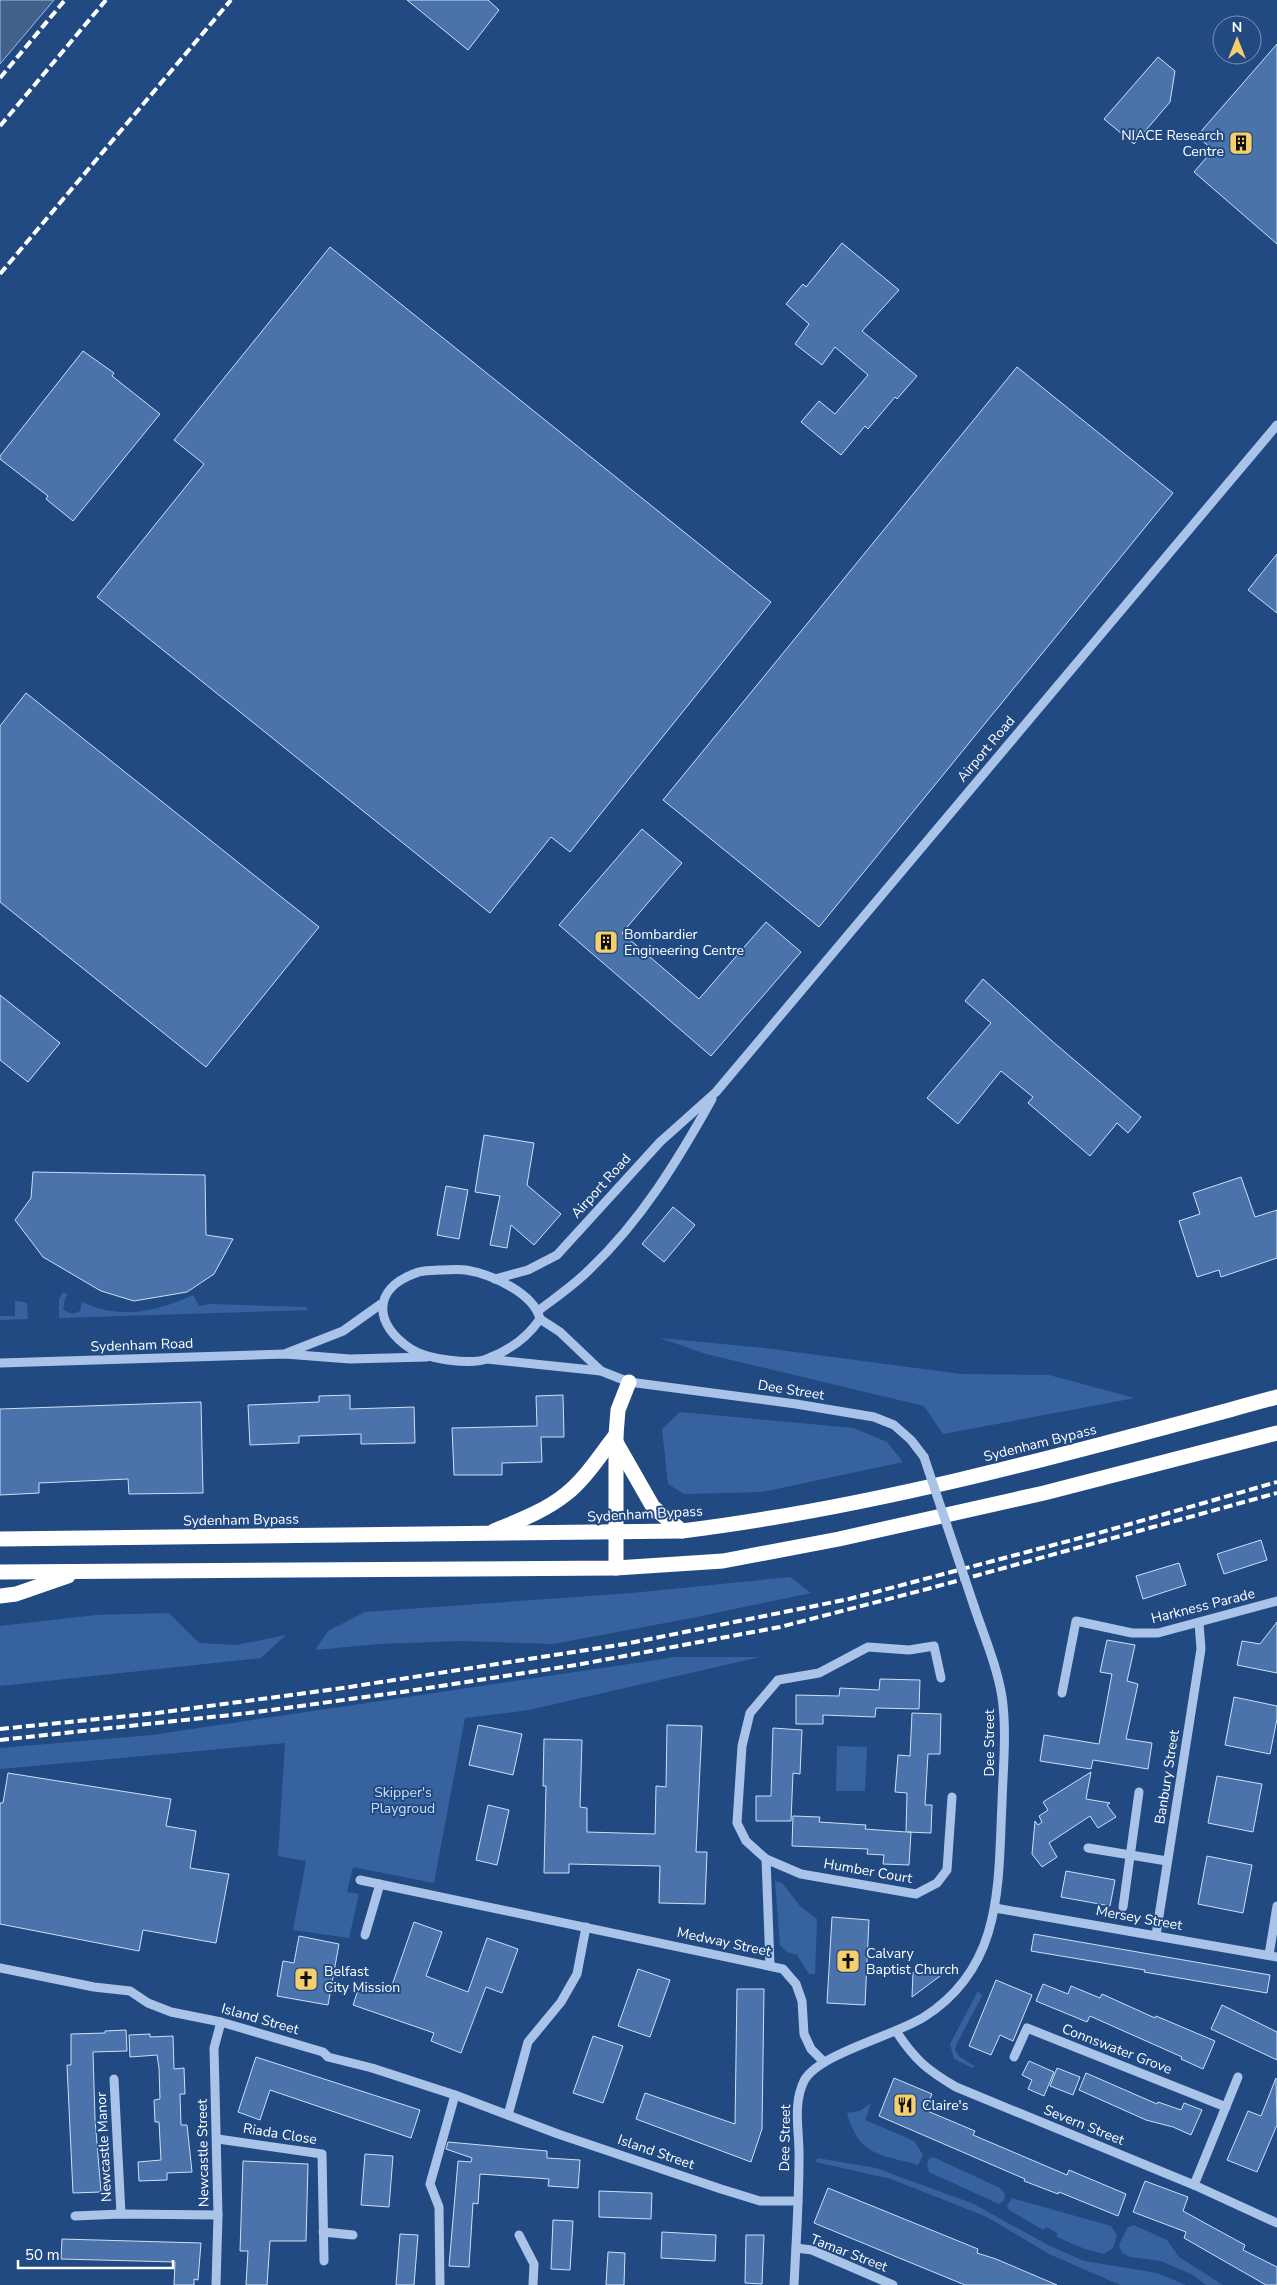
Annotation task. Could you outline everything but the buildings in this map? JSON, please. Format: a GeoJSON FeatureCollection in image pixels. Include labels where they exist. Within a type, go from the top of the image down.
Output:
{"type":"FeatureCollection","features":[{"type":"Feature","properties":{"kind":"highway"},"geometry":{"type":"LineString","coordinates":[[616,1568],[616,1439],[618,1410],[629,1382]]}},
{"type":"Feature","properties":{"kind":"highway","name":"Sydenham Bypass"},"geometry":{"type":"LineString","coordinates":[[0,1539],[682,1531],[785,1517],[876,1499],[1113,1441],[1277,1397]]}},
{"type":"Feature","properties":{"kind":"highway"},"geometry":{"type":"LineString","coordinates":[[0,1572],[616,1568],[723,1561],[839,1540],[1053,1491],[1277,1433]]}},
{"type":"Feature","properties":{"kind":"highway"},"geometry":{"type":"LineString","coordinates":[[616,1439],[653,1507],[682,1531]]}},
{"type":"Feature","properties":{"kind":"highway"},"geometry":{"type":"LineString","coordinates":[[485,1534],[536,1512],[566,1494],[579,1482],[616,1439]]}},
{"type":"Feature","properties":{"kind":"highway"},"geometry":{"type":"LineString","coordinates":[[0,1596],[16,1594],[81,1571]]}},
{"type":"Feature","properties":{"kind":"street","name":"Airport Road"},"geometry":{"type":"LineString","coordinates":[[495,1279],[528,1270],[557,1255],[660,1142],[716,1092],[1277,425]]}},
{"type":"Feature","properties":{"kind":"street","name":"Airport Road"},"geometry":{"type":"LineString","coordinates":[[539,1315],[589,1270],[642,1210],[680,1157],[716,1092]]}},
{"type":"Feature","properties":{"kind":"street"},"geometry":{"type":"LineString","coordinates":[[466,1270],[495,1279],[521,1294],[539,1315],[529,1335],[487,1360],[457,1360],[427,1357],[410,1348],[393,1333],[385,1319],[381,1304],[394,1285],[416,1272],[466,1270]]}},
{"type":"Feature","properties":{"kind":"street","name":"Sydenham Road"},"geometry":{"type":"LineString","coordinates":[[285,1354],[343,1331],[381,1304]]}},
{"type":"Feature","properties":{"kind":"street","name":"Dee Street"},"geometry":{"type":"LineString","coordinates":[[539,1315],[601,1371]]}},
{"type":"Feature","properties":{"kind":"street","name":"Sydenham Road"},"geometry":{"type":"LineString","coordinates":[[0,1363],[285,1354],[350,1360],[427,1357]]}},
{"type":"Feature","properties":{"kind":"street","name":"Dee Street"},"geometry":{"type":"LineString","coordinates":[[487,1360],[601,1371],[629,1382],[777,1401],[874,1417],[894,1425],[911,1440],[924,1457],[974,1606],[1002,1695],[1005,1725],[995,1908],[990,1931],[980,1956],[965,1981],[947,2002],[922,2018],[896,2031],[824,2062],[805,2081],[798,2105],[800,2158],[794,2285]]}},
{"type":"Feature","properties":{"kind":"street","name":"Harkness Parade"},"geometry":{"type":"LineString","coordinates":[[1062,1693],[1076,1621],[1132,1633],[1158,1633],[1277,1601]]}},
{"type":"Feature","properties":{"kind":"street","name":"Banbury Street"},"geometry":{"type":"LineString","coordinates":[[1156,1935],[1201,1650],[1199,1623]]}},
{"type":"Feature","properties":{"kind":"street","name":"Humber Court"},"geometry":{"type":"LineString","coordinates":[[941,1678],[934,1646],[909,1650],[868,1647],[819,1673],[778,1680],[750,1713],[742,1746],[737,1823],[746,1841],[766,1859],[801,1874],[916,1894],[937,1883],[947,1870],[952,1797]]}},
{"type":"Feature","properties":{"kind":"street"},"geometry":{"type":"LineString","coordinates":[[1123,1907],[1139,1792]]}},
{"type":"Feature","properties":{"kind":"street"},"geometry":{"type":"LineString","coordinates":[[1088,1848],[1167,1861]]}},
{"type":"Feature","properties":{"kind":"street"},"geometry":{"type":"LineString","coordinates":[[766,1859],[770,1965]]}},
{"type":"Feature","properties":{"kind":"street","name":"Medway Street"},"geometry":{"type":"LineString","coordinates":[[360,1880],[783,1969],[796,1984],[802,2001],[804,2034],[811,2049],[824,2062]]}},
{"type":"Feature","properties":{"kind":"street"},"geometry":{"type":"LineString","coordinates":[[365,1935],[380,1884]]}},
{"type":"Feature","properties":{"kind":"street"},"geometry":{"type":"LineString","coordinates":[[1273,1956],[1277,1906]]}},
{"type":"Feature","properties":{"kind":"street","name":"Mersey Street"},"geometry":{"type":"LineString","coordinates":[[995,1908],[1273,1956]]}},
{"type":"Feature","properties":{"kind":"street"},"geometry":{"type":"LineString","coordinates":[[508,2115],[528,2042],[561,2002],[577,1974],[586,1927]]}},
{"type":"Feature","properties":{"kind":"street","name":"Island Street"},"geometry":{"type":"LineString","coordinates":[[0,1968],[94,1988],[130,1991],[148,2003],[171,2012],[272,2035],[323,2052],[328,2058],[372,2068],[455,2095],[721,2189],[760,2201],[798,2201]]}},
{"type":"Feature","properties":{"kind":"street","name":"Newcastle Street"},"geometry":{"type":"LineString","coordinates":[[216,2285],[218,2139],[214,2048],[221,2022]]}},
{"type":"Feature","properties":{"kind":"street","name":"Connswater Grove"},"geometry":{"type":"LineString","coordinates":[[1014,2057],[1027,2028],[1226,2107]]}},
{"type":"Feature","properties":{"kind":"street","name":"Severn Street"},"geometry":{"type":"LineString","coordinates":[[896,2031],[911,2054],[931,2072],[956,2087],[1194,2185],[1277,2223]]}},
{"type":"Feature","properties":{"kind":"street"},"geometry":{"type":"LineString","coordinates":[[1194,2185],[1238,2077]]}},
{"type":"Feature","properties":{"kind":"street","name":"Newcastle Manor"},"geometry":{"type":"LineString","coordinates":[[114,2079],[121,2214]]}},
{"type":"Feature","properties":{"kind":"street"},"geometry":{"type":"LineString","coordinates":[[440,2285],[439,2207],[430,2184],[455,2095]]}},
{"type":"Feature","properties":{"kind":"street","name":"Riada Close"},"geometry":{"type":"LineString","coordinates":[[218,2139],[322,2154],[324,2261]]}},
{"type":"Feature","properties":{"kind":"street","name":"Newcastle Manor"},"geometry":{"type":"LineString","coordinates":[[74,2216],[121,2214],[218,2215]]}},
{"type":"Feature","properties":{"kind":"street"},"geometry":{"type":"LineString","coordinates":[[323,2232],[353,2235]]}},
{"type":"Feature","properties":{"kind":"street"},"geometry":{"type":"LineString","coordinates":[[519,2236],[534,2264],[533,2285]]}},
{"type":"Feature","properties":{"kind":"street","name":"Tamar Street"},"geometry":{"type":"LineString","coordinates":[[796,2248],[812,2250],[893,2285]]}},
{"type":"Feature","properties":{"kind":"green space"},"geometry":{"type":"Polygon","coordinates":[[[63,1292],[68,1295],[65,1298],[63,1310],[72,1314],[80,1311],[82,1302],[110,1311],[138,1312],[165,1306],[193,1295],[199,1306],[209,1304],[306,1307],[308,1310],[59,1318],[59,1300],[63,1292]]]}},
{"type":"Feature","properties":{"kind":"green space"},"geometry":{"type":"Polygon","coordinates":[[[15,1301],[27,1304],[28,1319],[0,1320],[0,1316],[15,1316],[15,1301]]]}},
{"type":"Feature","properties":{"kind":"green space"},"geometry":{"type":"Polygon","coordinates":[[[660,1338],[764,1348],[961,1374],[1049,1375],[1135,1398],[943,1434],[924,1406],[706,1354],[660,1338]]]}},
{"type":"Feature","properties":{"kind":"green space"},"geometry":{"type":"Polygon","coordinates":[[[680,1412],[853,1428],[887,1442],[903,1462],[762,1492],[684,1494],[668,1484],[662,1429],[680,1412]]]}},
{"type":"Feature","properties":{"kind":"green space"},"geometry":{"type":"Polygon","coordinates":[[[790,1577],[811,1593],[553,1644],[460,1641],[378,1644],[315,1650],[328,1631],[365,1612],[632,1593],[790,1577]]]}},
{"type":"Feature","properties":{"kind":"green space"},"geometry":{"type":"Polygon","coordinates":[[[169,1613],[199,1643],[236,1645],[286,1635],[261,1658],[0,1686],[0,1626],[96,1615],[169,1613]]]}},
{"type":"Feature","properties":{"kind":"green space","name":"Skipper's Playgroud"},"geometry":{"type":"Polygon","coordinates":[[[676,1657],[760,1657],[529,1710],[465,1718],[434,1883],[353,1867],[347,1892],[359,1894],[349,1938],[293,1930],[306,1861],[278,1856],[285,1743],[0,1769],[0,1748],[152,1735],[676,1657]]]}},
{"type":"Feature","properties":{"kind":"green space"},"geometry":{"type":"Polygon","coordinates":[[[837,1746],[867,1747],[865,1791],[836,1791],[837,1746]]]}},
{"type":"Feature","properties":{"kind":"green space"},"geometry":{"type":"Polygon","coordinates":[[[775,1881],[782,1883],[800,1906],[817,1919],[815,1974],[809,1974],[797,1955],[787,1952],[780,1945],[775,1881]]]}},
{"type":"Feature","properties":{"kind":"green space"},"geometry":{"type":"Polygon","coordinates":[[[978,1991],[982,1996],[955,2050],[960,2057],[974,2066],[973,2068],[954,2059],[950,2044],[978,1991]]]}},
{"type":"Feature","properties":{"kind":"green space"},"geometry":{"type":"Polygon","coordinates":[[[871,2103],[865,2120],[914,2141],[923,2155],[918,2165],[872,2151],[858,2138],[847,2113],[860,2111],[871,2103]]]}},
{"type":"Feature","properties":{"kind":"green space"},"geometry":{"type":"Polygon","coordinates":[[[933,2157],[1000,2188],[1005,2194],[1004,2200],[999,2204],[929,2172],[927,2165],[929,2159],[933,2157]]]}},
{"type":"Feature","properties":{"kind":"green space"},"geometry":{"type":"Polygon","coordinates":[[[817,2158],[876,2168],[974,2204],[1048,2245],[1084,2261],[1157,2273],[1186,2285],[1120,2285],[1049,2254],[987,2217],[891,2179],[816,2162],[817,2158]]]}},
{"type":"Feature","properties":{"kind":"green space"},"geometry":{"type":"Polygon","coordinates":[[[1012,2198],[1111,2226],[1117,2235],[1113,2248],[1104,2254],[1085,2249],[1057,2237],[1057,2233],[1046,2227],[1043,2230],[1009,2210],[1007,2206],[1012,2198]]]}},
{"type":"Feature","properties":{"kind":"green space"},"geometry":{"type":"Polygon","coordinates":[[[1134,2225],[1167,2240],[1179,2257],[1223,2285],[1206,2285],[1193,2275],[1161,2261],[1130,2257],[1122,2253],[1119,2245],[1128,2227],[1134,2225]]]}},
{"type":"Feature","properties":{"kind":"shaded area"},"geometry":{"type":"Polygon","coordinates":[[[0,0],[54,0],[0,64],[0,0]]]}},
{"type":"Feature","properties":{"kind":"railway"},"geometry":{"type":"LineString","coordinates":[[0,78],[65,0]]}},
{"type":"Feature","properties":{"kind":"railway"},"geometry":{"type":"LineString","coordinates":[[0,126],[106,0]]}},
{"type":"Feature","properties":{"kind":"railway"},"geometry":{"type":"LineString","coordinates":[[0,274],[231,0]]}},
{"type":"Feature","properties":{"kind":"railway"},"geometry":{"type":"LineString","coordinates":[[0,1729],[157,1713],[343,1688],[625,1644],[849,1599],[1095,1534],[1277,1482]]}},
{"type":"Feature","properties":{"kind":"railway"},"geometry":{"type":"LineString","coordinates":[[0,1740],[249,1713],[402,1692],[576,1665],[780,1627],[931,1588],[1277,1493]]}},
{"type":"Feature","properties":{"kind":"place","name":"NIACE Research Centre"},"geometry":{"type":"Point","coordinates":[1241,143]}},
{"type":"Feature","properties":{"kind":"place","name":"Bombardier Engineering Centre"},"geometry":{"type":"Point","coordinates":[606,942]}},
{"type":"Feature","properties":{"kind":"place","name":"Calvary Baptist Church"},"geometry":{"type":"Point","coordinates":[848,1961]}},
{"type":"Feature","properties":{"kind":"place","name":"Belfast City Mission"},"geometry":{"type":"Point","coordinates":[306,1979]}},
{"type":"Feature","properties":{"kind":"place","name":"Claire's"},"geometry":{"type":"Point","coordinates":[905,2105]}}]}
